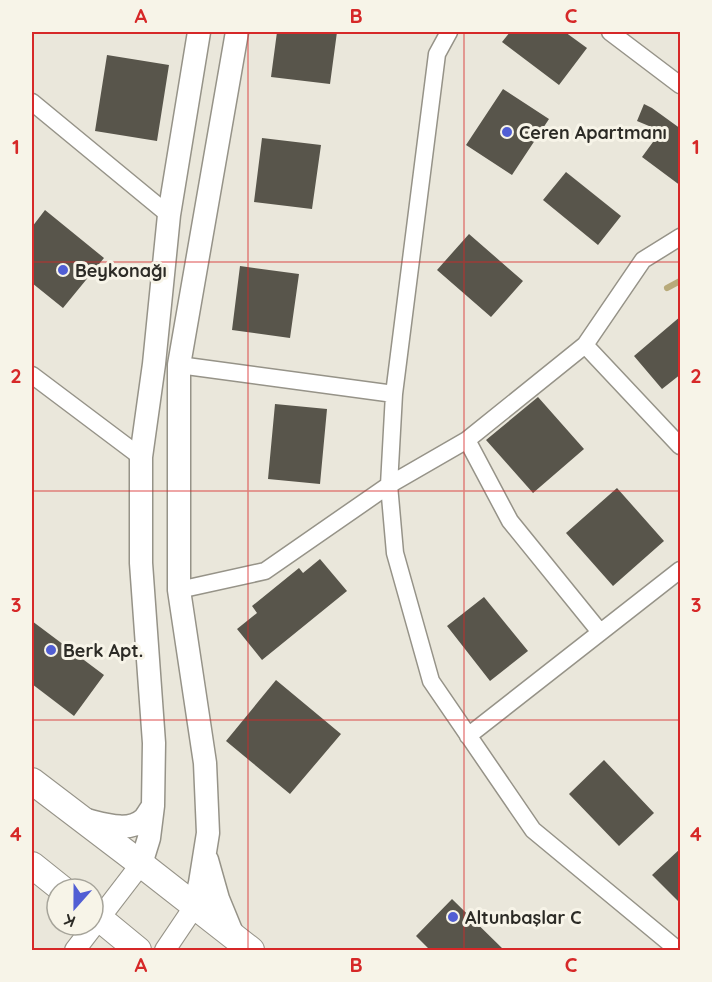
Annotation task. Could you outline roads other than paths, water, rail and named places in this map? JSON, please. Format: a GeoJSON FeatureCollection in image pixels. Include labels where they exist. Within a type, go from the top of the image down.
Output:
{"type":"FeatureCollection","features":[{"type":"Feature","properties":{"kind":"main road"},"geometry":{"type":"LineString","coordinates":[[141,864],[149,838],[153,806],[154,743],[141,563],[141,457],[154,364],[169,215],[199,32]]}},
{"type":"Feature","properties":{"kind":"main road"},"geometry":{"type":"LineString","coordinates":[[194,907],[208,833],[205,763],[179,590],[179,365],[237,32]]}},
{"type":"Feature","properties":{"kind":"main road"},"geometry":{"type":"LineString","coordinates":[[32,781],[242,944]]}},
{"type":"Feature","properties":{"kind":"main road"},"geometry":{"type":"LineString","coordinates":[[82,819],[123,827],[144,819],[153,806]]}},
{"type":"Feature","properties":{"kind":"main road"},"geometry":{"type":"LineString","coordinates":[[205,854],[218,899],[242,944]]}},
{"type":"Feature","properties":{"kind":"main road"},"geometry":{"type":"LineString","coordinates":[[32,865],[47,877]]}},
{"type":"Feature","properties":{"kind":"main road"},"geometry":{"type":"LineString","coordinates":[[105,924],[138,951]]}},
{"type":"Feature","properties":{"kind":"street"},"geometry":{"type":"LineString","coordinates":[[449,32],[438,54],[394,394],[389,485],[395,553],[431,681],[533,830],[678,951]]}},
{"type":"Feature","properties":{"kind":"street"},"geometry":{"type":"LineString","coordinates":[[610,32],[681,85]]}},
{"type":"Feature","properties":{"kind":"street"},"geometry":{"type":"LineString","coordinates":[[32,102],[169,215]]}},
{"type":"Feature","properties":{"kind":"street"},"geometry":{"type":"LineString","coordinates":[[179,590],[265,571],[389,485],[467,440],[585,345],[643,260],[681,237]]}},
{"type":"Feature","properties":{"kind":"street"},"geometry":{"type":"LineString","coordinates":[[585,345],[681,446]]}},
{"type":"Feature","properties":{"kind":"street"},"geometry":{"type":"LineString","coordinates":[[179,365],[394,394]]}},
{"type":"Feature","properties":{"kind":"street"},"geometry":{"type":"LineString","coordinates":[[32,375],[141,457]]}},
{"type":"Feature","properties":{"kind":"street"},"geometry":{"type":"LineString","coordinates":[[467,440],[510,521],[600,632]]}},
{"type":"Feature","properties":{"kind":"street"},"geometry":{"type":"LineString","coordinates":[[468,736],[681,570]]}},
{"type":"Feature","properties":{"kind":"street"},"geometry":{"type":"LineString","coordinates":[[105,906],[141,864]]}},
{"type":"Feature","properties":{"kind":"street"},"geometry":{"type":"LineString","coordinates":[[165,951],[194,907]]}},
{"type":"Feature","properties":{"kind":"street"},"geometry":{"type":"LineString","coordinates":[[75,951],[83,937]]}},
{"type":"Feature","properties":{"kind":"waterway"},"geometry":{"type":"LineString","coordinates":[[667,288],[680,281]]}},
{"type":"Feature","properties":{"kind":"place","name":"Ceren Apartmanı"},"geometry":{"type":"Point","coordinates":[507,132]}},
{"type":"Feature","properties":{"kind":"place","name":"Beykonağı"},"geometry":{"type":"Point","coordinates":[63,270]}},
{"type":"Feature","properties":{"kind":"place","name":"Berk Apt."},"geometry":{"type":"Point","coordinates":[51,650]}},
{"type":"Feature","properties":{"kind":"place","name":"Altunbaşlar C"},"geometry":{"type":"Point","coordinates":[453,917]}}]}
